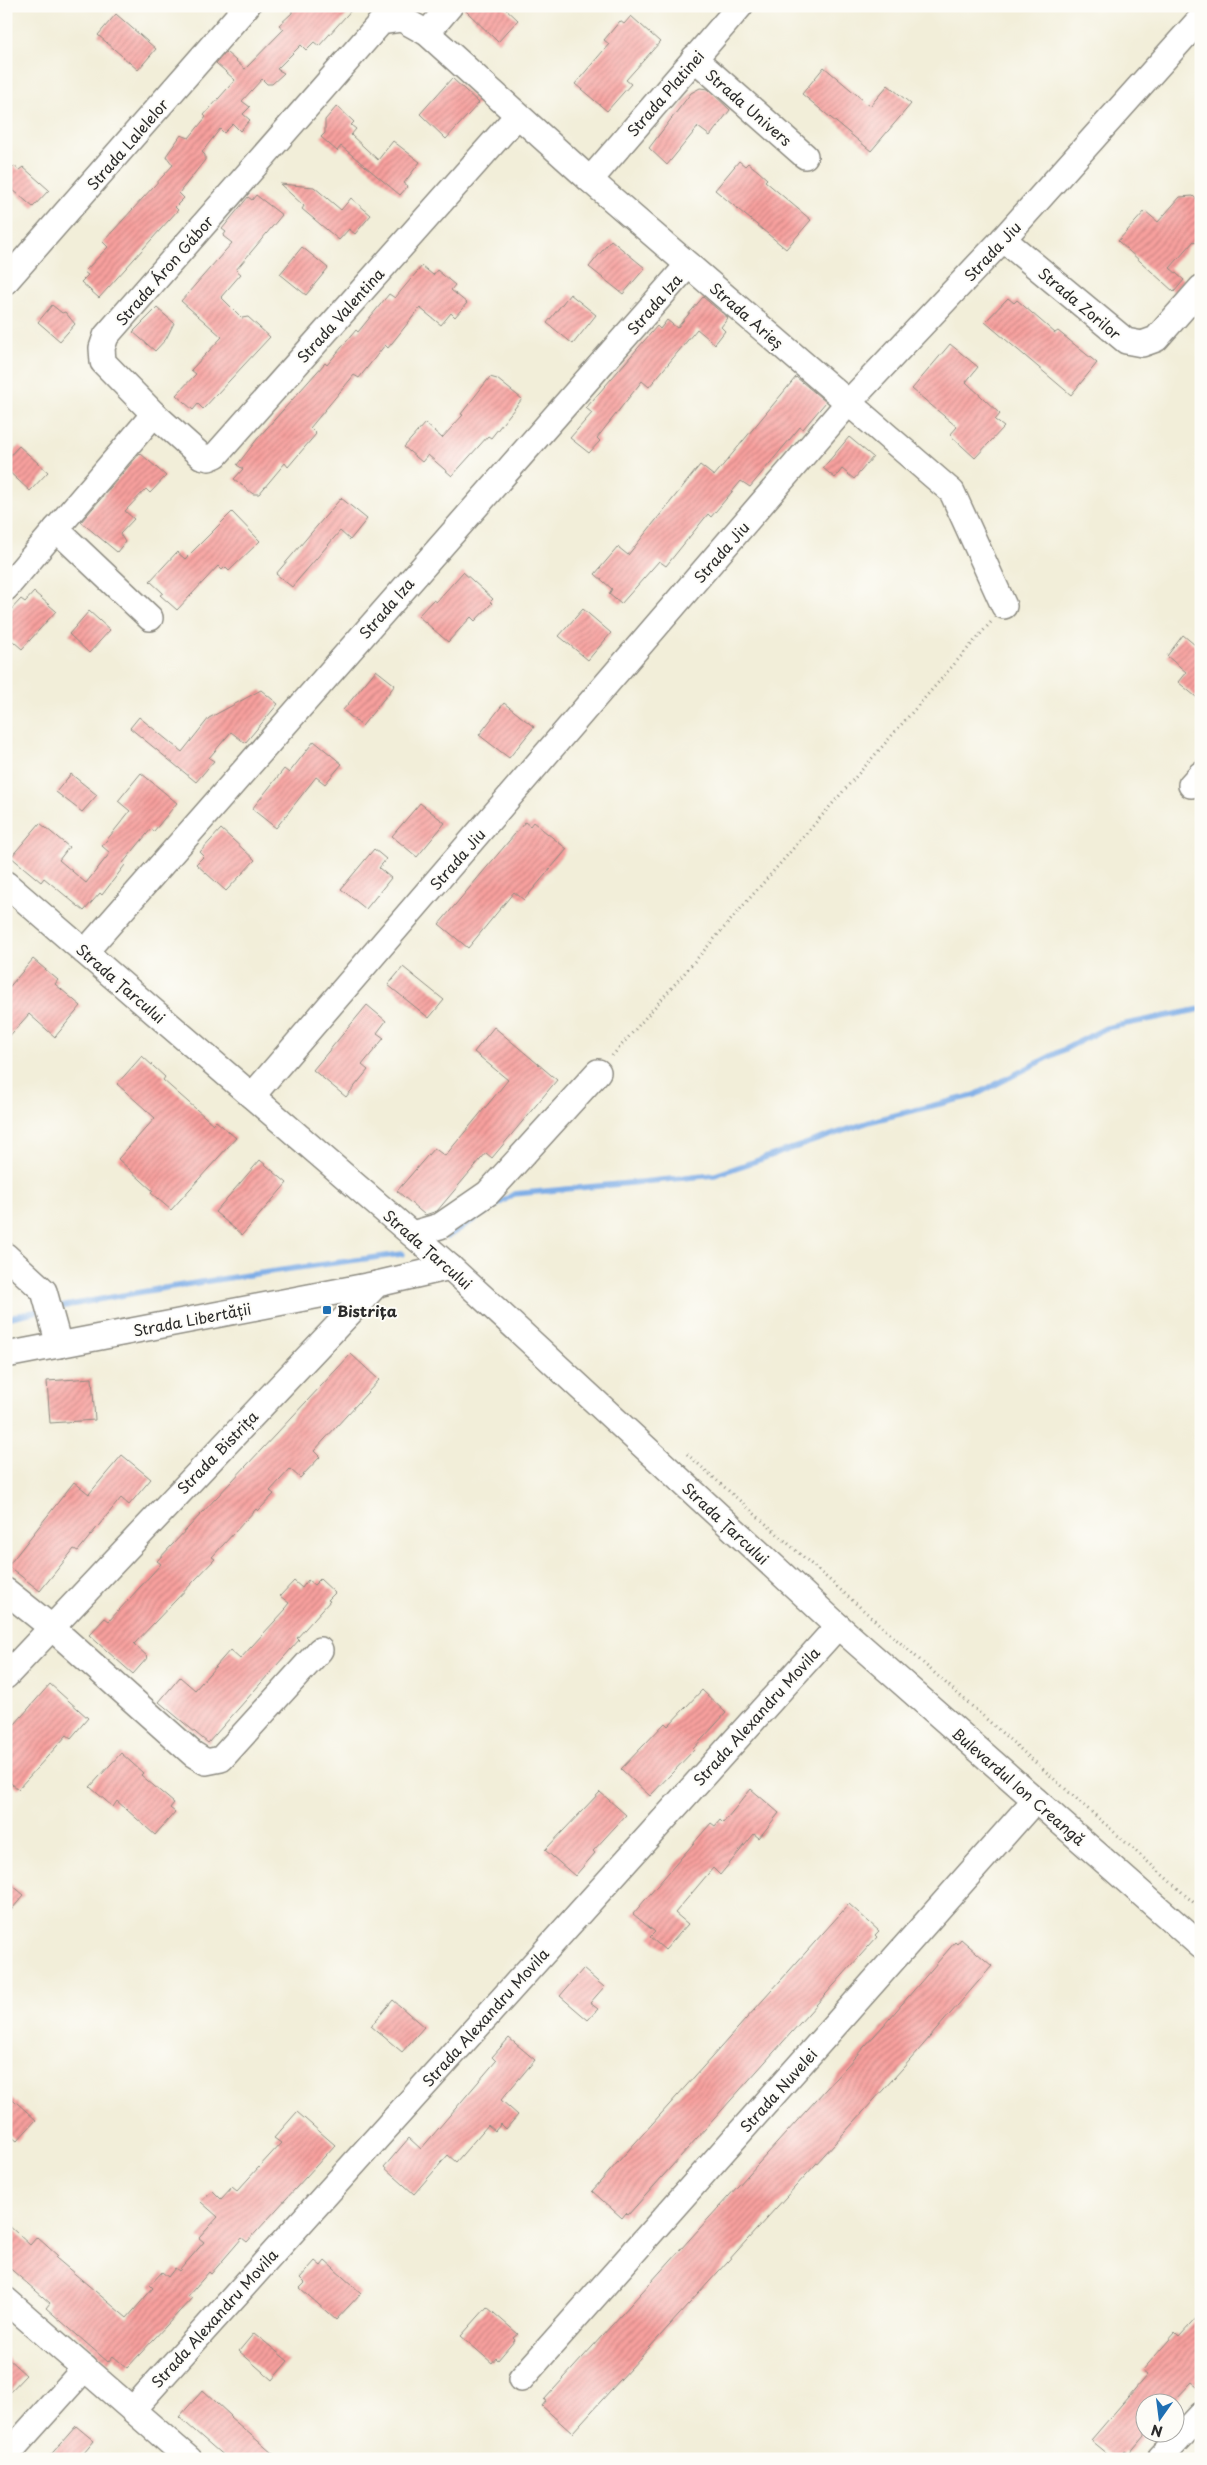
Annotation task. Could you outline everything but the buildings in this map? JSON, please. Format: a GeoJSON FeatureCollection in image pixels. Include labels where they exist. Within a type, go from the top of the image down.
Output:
{"type":"FeatureCollection","features":[{"type":"Feature","properties":{"kind":"street","name":"Strada Lalelelor"},"geometry":{"type":"LineString","coordinates":[[6,281],[247,6]]}},
{"type":"Feature","properties":{"kind":"street"},"geometry":{"type":"LineString","coordinates":[[427,33],[450,6]]}},
{"type":"Feature","properties":{"kind":"street","name":"Strada Platinei"},"geometry":{"type":"LineString","coordinates":[[590,180],[740,6]]}},
{"type":"Feature","properties":{"kind":"street","name":"Strada Jiu"},"geometry":{"type":"LineString","coordinates":[[252,1096],[849,402],[1003,239],[1201,18]]}},
{"type":"Feature","properties":{"kind":"street","name":"Strada Áron Gábor"},"geometry":{"type":"LineString","coordinates":[[154,414],[103,362],[102,348],[106,336],[381,22],[402,19],[427,33]]}},
{"type":"Feature","properties":{"kind":"street","name":"Strada Arieș"},"geometry":{"type":"LineString","coordinates":[[427,33],[590,180],[952,492],[1004,606]]}},
{"type":"Feature","properties":{"kind":"street","name":"Strada Univers"},"geometry":{"type":"LineString","coordinates":[[694,58],[805,156]]}},
{"type":"Feature","properties":{"kind":"street","name":"Strada Valentina"},"geometry":{"type":"LineString","coordinates":[[154,414],[201,456],[209,458],[216,455],[517,116]]}},
{"type":"Feature","properties":{"kind":"street","name":"Strada Zorilor"},"geometry":{"type":"LineString","coordinates":[[1003,239],[1126,342],[1142,344],[1156,339],[1201,288]]}},
{"type":"Feature","properties":{"kind":"street","name":"Strada Iza"},"geometry":{"type":"LineString","coordinates":[[85,952],[688,265]]}},
{"type":"Feature","properties":{"kind":"street"},"geometry":{"type":"LineString","coordinates":[[6,588],[154,414]]}},
{"type":"Feature","properties":{"kind":"street"},"geometry":{"type":"LineString","coordinates":[[56,529],[150,618]]}},
{"type":"Feature","properties":{"kind":"street","name":"Strada Țarcului"},"geometry":{"type":"LineString","coordinates":[[6,884],[450,1267],[838,1626]]}},
{"type":"Feature","properties":{"kind":"street"},"geometry":{"type":"LineString","coordinates":[[412,1234],[440,1226],[488,1193],[598,1072]]}},
{"type":"Feature","properties":{"kind":"street"},"geometry":{"type":"LineString","coordinates":[[6,1256],[44,1291],[59,1345]]}},
{"type":"Feature","properties":{"kind":"street"},"geometry":{"type":"LineString","coordinates":[[377,1284],[450,1267]]}},
{"type":"Feature","properties":{"kind":"street","name":"Strada Libertății"},"geometry":{"type":"LineString","coordinates":[[6,1355],[377,1284]]}},
{"type":"Feature","properties":{"kind":"street","name":"Strada Bistrița"},"geometry":{"type":"LineString","coordinates":[[6,1676],[377,1284]]}},
{"type":"Feature","properties":{"kind":"street"},"geometry":{"type":"LineString","coordinates":[[6,1591],[51,1627],[186,1748],[206,1762],[221,1759],[320,1650]]}},
{"type":"Feature","properties":{"kind":"street","name":"Bulevardul Ion Creangă"},"geometry":{"type":"LineString","coordinates":[[838,1626],[1201,1946]]}},
{"type":"Feature","properties":{"kind":"street","name":"Strada Alexandru Movila"},"geometry":{"type":"LineString","coordinates":[[133,2409],[838,1626]]}},
{"type":"Feature","properties":{"kind":"street","name":"Strada Nuvelei"},"geometry":{"type":"LineString","coordinates":[[521,2379],[1035,1800]]}},
{"type":"Feature","properties":{"kind":"street"},"geometry":{"type":"LineString","coordinates":[[6,2300],[189,2459]]}},
{"type":"Feature","properties":{"kind":"street"},"geometry":{"type":"LineString","coordinates":[[6,2456],[85,2368]]}},
{"type":"Feature","properties":{"kind":"street"},"geometry":{"type":"LineString","coordinates":[[1160,2459],[1201,2415]]}},
{"type":"Feature","properties":{"kind":"path"},"geometry":{"type":"LineString","coordinates":[[598,1072],[1004,606]]}},
{"type":"Feature","properties":{"kind":"path"},"geometry":{"type":"LineString","coordinates":[[682,1450],[1201,1909]]}},
{"type":"Feature","properties":{"kind":"waterway"},"geometry":{"type":"LineString","coordinates":[[447,1237],[514,1194],[715,1175],[872,1121],[975,1095],[1106,1028],[1201,1009]]}},
{"type":"Feature","properties":{"kind":"waterway"},"geometry":{"type":"LineString","coordinates":[[55,1308],[228,1278],[402,1254]]}},
{"type":"Feature","properties":{"kind":"waterway"},"geometry":{"type":"LineString","coordinates":[[6,1318],[43,1310]]}},
{"type":"Feature","properties":{"kind":"place","name":"Bistrița"},"geometry":{"type":"Point","coordinates":[327,1310]}}]}
